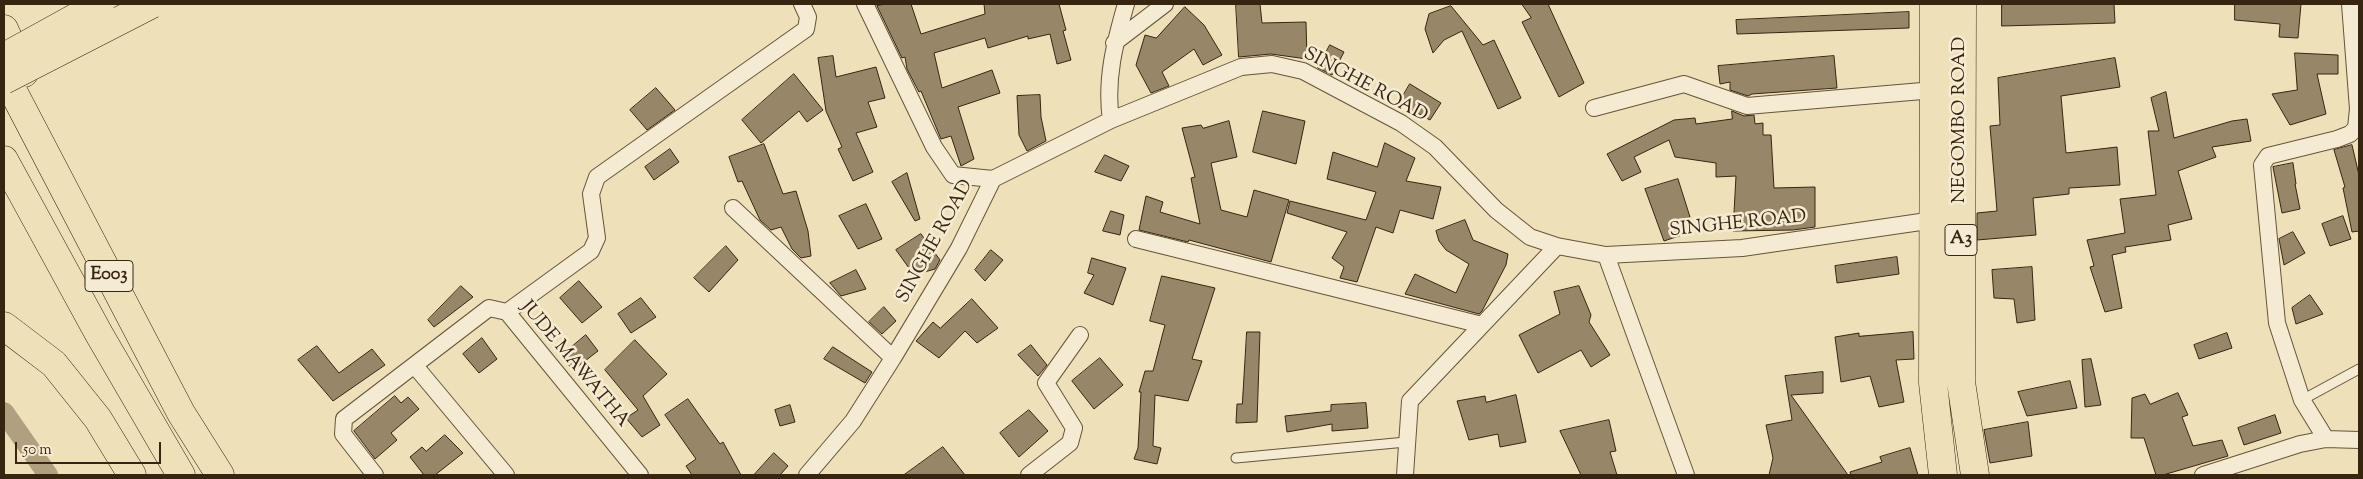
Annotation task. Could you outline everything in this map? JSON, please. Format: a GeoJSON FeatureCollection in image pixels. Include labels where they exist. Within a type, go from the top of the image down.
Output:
{"type":"FeatureCollection","features":[{"type":"Feature","properties":{"kind":"highway"},"geometry":{"type":"LineString","coordinates":[[4,57],[100,4]]}},
{"type":"Feature","properties":{"kind":"highway"},"geometry":{"type":"LineString","coordinates":[[4,80],[152,4]]}},
{"type":"Feature","properties":{"kind":"highway","name":"NEGOMBO ROAD"},"geometry":{"type":"LineString","coordinates":[[1934,4],[1933,383],[1943,475]]}},
{"type":"Feature","properties":{"kind":"highway","name":"NEGOMBO ROAD"},"geometry":{"type":"LineString","coordinates":[[1962,4],[1961,382],[1975,475]]}},
{"type":"Feature","properties":{"kind":"highway"},"geometry":{"type":"LineString","coordinates":[[4,29],[181,413]]}},
{"type":"Feature","properties":{"kind":"highway","name":"E003"},"geometry":{"type":"LineString","coordinates":[[4,74],[181,413],[220,475]]}},
{"type":"Feature","properties":{"kind":"highway","name":"E003"},"geometry":{"type":"LineString","coordinates":[[4,160],[103,343],[180,475]]}},
{"type":"Feature","properties":{"kind":"highway"},"geometry":{"type":"LineString","coordinates":[[4,326],[54,364],[98,419],[132,475]]}},
{"type":"Feature","properties":{"kind":"street"},"geometry":{"type":"LineString","coordinates":[[507,312],[591,251],[597,238],[591,194],[597,177],[806,29],[808,17],[802,4]]}},
{"type":"Feature","properties":{"kind":"street"},"geometry":{"type":"LineString","coordinates":[[865,4],[934,147],[954,176],[993,178]]}},
{"type":"Feature","properties":{"kind":"street"},"geometry":{"type":"LineString","coordinates":[[1111,120],[1107,97],[1114,43],[1126,4]]}},
{"type":"Feature","properties":{"kind":"street"},"geometry":{"type":"LineString","coordinates":[[1114,43],[1165,4]]}},
{"type":"Feature","properties":{"kind":"street"},"geometry":{"type":"LineString","coordinates":[[2326,439],[2302,400],[2277,323],[2262,165],[2268,156],[2350,134],[2356,128],[2358,109],[2350,4]]}},
{"type":"Feature","properties":{"kind":"street","name":"SINGHE ROAD"},"geometry":{"type":"LineString","coordinates":[[808,475],[853,421],[959,248],[993,178],[1111,120],[1241,67],[1272,64],[1303,71],[1401,123],[1435,147],[1496,210],[1530,237],[1556,246],[1606,255],[1742,248],[1960,216]]}},
{"type":"Feature","properties":{"kind":"street"},"geometry":{"type":"LineString","coordinates":[[1594,108],[1684,84],[1747,106],[1934,90]]}},
{"type":"Feature","properties":{"kind":"street"},"geometry":{"type":"LineString","coordinates":[[733,208],[892,358]]}},
{"type":"Feature","properties":{"kind":"street"},"geometry":{"type":"LineString","coordinates":[[1136,239],[1482,325]]}},
{"type":"Feature","properties":{"kind":"street"},"geometry":{"type":"LineString","coordinates":[[1405,475],[1410,402],[1556,246]]}},
{"type":"Feature","properties":{"kind":"street"},"geometry":{"type":"LineString","coordinates":[[1606,255],[1686,475]]}},
{"type":"Feature","properties":{"kind":"street","name":"JUDE MAWATHA"},"geometry":{"type":"LineString","coordinates":[[415,366],[489,308],[507,312],[640,475]]}},
{"type":"Feature","properties":{"kind":"street"},"geometry":{"type":"LineString","coordinates":[[1030,475],[1070,443],[1074,428],[1046,383],[1080,335]]}},
{"type":"Feature","properties":{"kind":"street"},"geometry":{"type":"LineString","coordinates":[[375,475],[343,434],[344,419],[415,366],[506,475]]}},
{"type":"Feature","properties":{"kind":"street"},"geometry":{"type":"LineString","coordinates":[[2203,475],[2300,444],[2326,439],[2359,440]]}},
{"type":"Feature","properties":{"kind":"lane"},"geometry":{"type":"LineString","coordinates":[[2302,400],[2359,369]]}},
{"type":"Feature","properties":{"kind":"lane"},"geometry":{"type":"LineString","coordinates":[[1236,458],[1406,442]]}},
{"type":"Feature","properties":{"kind":"building"},"geometry":{"type":"Polygon","coordinates":[[[911,4],[921,34],[985,14],[984,4],[1059,4],[1066,30],[1063,31],[1071,60],[1057,64],[1050,34],[1028,39],[1028,36],[988,48],[985,38],[934,53],[942,88],[992,70],[1000,93],[958,107],[974,159],[961,166],[951,136],[941,139],[921,91],[919,92],[907,69],[905,57],[902,58],[877,6],[911,4]]]}},
{"type":"Feature","properties":{"kind":"building"},"geometry":{"type":"Polygon","coordinates":[[[1236,4],[1260,4],[1262,23],[1306,22],[1307,59],[1271,54],[1239,57],[1236,4]]]}},
{"type":"Feature","properties":{"kind":"building"},"geometry":{"type":"Polygon","coordinates":[[[1522,4],[1548,4],[1584,83],[1559,97],[1522,22],[1531,18],[1522,4]]]}},
{"type":"Feature","properties":{"kind":"building"},"geometry":{"type":"Polygon","coordinates":[[[2002,4],[2114,4],[2115,23],[2002,26],[2002,4]]]}},
{"type":"Feature","properties":{"kind":"building"},"geometry":{"type":"Polygon","coordinates":[[[2235,4],[2301,4],[2298,38],[2279,37],[2280,24],[2235,20],[2235,4]]]}},
{"type":"Feature","properties":{"kind":"building"},"geometry":{"type":"Polygon","coordinates":[[[1451,6],[1483,45],[1494,40],[1521,98],[1498,109],[1462,31],[1444,40],[1433,53],[1425,29],[1429,14],[1451,6]]]}},
{"type":"Feature","properties":{"kind":"building"},"geometry":{"type":"Polygon","coordinates":[[[1185,7],[1204,25],[1222,55],[1203,65],[1194,49],[1162,72],[1169,86],[1151,93],[1136,65],[1145,35],[1156,38],[1185,7]]]}},
{"type":"Feature","properties":{"kind":"building"},"geometry":{"type":"Polygon","coordinates":[[[1909,12],[1909,28],[1737,34],[1736,20],[1909,12]]]}},
{"type":"Feature","properties":{"kind":"building"},"geometry":{"type":"Polygon","coordinates":[[[1330,45],[1344,52],[1332,75],[1318,68],[1330,45]]]}},
{"type":"Feature","properties":{"kind":"building"},"geometry":{"type":"Polygon","coordinates":[[[2295,53],[2338,55],[2338,74],[2317,74],[2326,114],[2290,125],[2272,94],[2297,90],[2295,53]]]}},
{"type":"Feature","properties":{"kind":"building"},"geometry":{"type":"Polygon","coordinates":[[[833,56],[836,77],[876,67],[885,98],[868,102],[877,127],[856,133],[873,172],[853,181],[838,149],[842,147],[826,111],[818,58],[833,56]]]}},
{"type":"Feature","properties":{"kind":"building"},"geometry":{"type":"Polygon","coordinates":[[[1834,56],[1837,88],[1752,94],[1748,96],[1730,90],[1730,82],[1720,84],[1718,66],[1834,56]]]}},
{"type":"Feature","properties":{"kind":"building"},"geometry":{"type":"Polygon","coordinates":[[[2115,58],[2120,87],[2061,96],[2066,153],[2117,147],[2120,185],[2069,188],[2069,194],[2033,198],[2036,235],[1977,240],[1977,213],[1997,211],[1990,126],[2000,125],[1998,78],[2115,58]]]}},
{"type":"Feature","properties":{"kind":"building"},"geometry":{"type":"Polygon","coordinates":[[[794,74],[823,110],[807,122],[799,111],[761,143],[742,120],[794,74]]]}},
{"type":"Feature","properties":{"kind":"building"},"geometry":{"type":"Polygon","coordinates":[[[1410,84],[1441,103],[1430,120],[1399,103],[1410,84]]]}},
{"type":"Feature","properties":{"kind":"building"},"geometry":{"type":"Polygon","coordinates":[[[656,88],[675,110],[647,130],[630,110],[656,88]]]}},
{"type":"Feature","properties":{"kind":"building"},"geometry":{"type":"Polygon","coordinates":[[[2166,92],[2174,138],[2232,121],[2247,119],[2251,141],[2212,147],[2216,157],[2178,171],[2192,219],[2168,225],[2171,240],[2125,247],[2126,252],[2112,255],[2122,308],[2105,312],[2090,267],[2094,266],[2087,240],[2125,233],[2120,199],[2156,195],[2148,131],[2159,131],[2151,98],[2166,92]]]}},
{"type":"Feature","properties":{"kind":"building"},"geometry":{"type":"Polygon","coordinates":[[[1040,95],[1041,117],[1046,141],[1027,151],[1019,135],[1017,96],[1040,95]]]}},
{"type":"Feature","properties":{"kind":"building"},"geometry":{"type":"Polygon","coordinates":[[[1263,111],[1305,121],[1296,164],[1253,152],[1263,111]]]}},
{"type":"Feature","properties":{"kind":"building"},"geometry":{"type":"Polygon","coordinates":[[[1732,111],[1744,116],[1754,115],[1755,124],[1763,123],[1763,135],[1771,135],[1774,188],[1815,187],[1815,227],[1793,230],[1733,231],[1736,176],[1716,177],[1716,163],[1675,157],[1669,140],[1634,157],[1641,172],[1622,181],[1607,154],[1674,120],[1695,118],[1696,124],[1732,119],[1732,111]]]}},
{"type":"Feature","properties":{"kind":"building"},"geometry":{"type":"Polygon","coordinates":[[[1229,121],[1237,157],[1211,163],[1221,210],[1247,217],[1254,190],[1289,200],[1271,262],[1189,240],[1188,242],[1139,230],[1146,196],[1163,202],[1160,212],[1200,224],[1191,178],[1195,177],[1182,128],[1201,125],[1203,128],[1229,121]]]}},
{"type":"Feature","properties":{"kind":"building"},"geometry":{"type":"Polygon","coordinates":[[[1385,143],[1415,158],[1406,181],[1441,187],[1433,219],[1400,210],[1393,233],[1376,227],[1357,282],[1340,278],[1344,267],[1332,258],[1347,232],[1287,213],[1290,201],[1366,220],[1376,192],[1327,179],[1333,152],[1377,167],[1385,143]]]}},
{"type":"Feature","properties":{"kind":"building"},"geometry":{"type":"Polygon","coordinates":[[[764,144],[783,194],[796,191],[808,231],[811,256],[801,258],[792,249],[781,227],[771,230],[760,220],[742,181],[738,182],[729,157],[764,144]]]}},
{"type":"Feature","properties":{"kind":"building"},"geometry":{"type":"Polygon","coordinates":[[[2352,145],[2359,175],[2359,231],[2352,232],[2343,188],[2345,187],[2334,150],[2352,145]]]}},
{"type":"Feature","properties":{"kind":"building"},"geometry":{"type":"Polygon","coordinates":[[[670,149],[679,162],[654,180],[645,167],[670,149]]]}},
{"type":"Feature","properties":{"kind":"building"},"geometry":{"type":"Polygon","coordinates":[[[1105,155],[1129,166],[1121,181],[1095,172],[1105,155]]]}},
{"type":"Feature","properties":{"kind":"building"},"geometry":{"type":"Polygon","coordinates":[[[2293,163],[2300,209],[2282,213],[2273,167],[2293,163]]]}},
{"type":"Feature","properties":{"kind":"building"},"geometry":{"type":"Polygon","coordinates":[[[907,173],[920,219],[915,221],[892,182],[907,173]]]}},
{"type":"Feature","properties":{"kind":"building"},"geometry":{"type":"Polygon","coordinates":[[[1678,179],[1690,217],[1683,219],[1688,233],[1664,241],[1645,189],[1678,179]]]}},
{"type":"Feature","properties":{"kind":"building"},"geometry":{"type":"Polygon","coordinates":[[[866,204],[882,239],[858,249],[839,216],[866,204]]]}},
{"type":"Feature","properties":{"kind":"building"},"geometry":{"type":"Polygon","coordinates":[[[1111,211],[1124,215],[1120,235],[1103,231],[1111,211]]]}},
{"type":"Feature","properties":{"kind":"building"},"geometry":{"type":"Polygon","coordinates":[[[2343,216],[2351,239],[2330,246],[2322,224],[2343,216]]]}},
{"type":"Feature","properties":{"kind":"building"},"geometry":{"type":"Polygon","coordinates":[[[1465,220],[1473,240],[1508,254],[1506,265],[1482,311],[1479,314],[1405,294],[1415,274],[1456,293],[1469,264],[1446,250],[1439,241],[1436,231],[1465,220]]]}},
{"type":"Feature","properties":{"kind":"building"},"geometry":{"type":"Polygon","coordinates":[[[2293,232],[2305,253],[2284,265],[2279,239],[2293,232]]]}},
{"type":"Feature","properties":{"kind":"building"},"geometry":{"type":"Polygon","coordinates":[[[921,234],[940,260],[935,269],[914,275],[896,250],[921,234]]]}},
{"type":"Feature","properties":{"kind":"building"},"geometry":{"type":"Polygon","coordinates":[[[726,246],[738,260],[709,292],[694,278],[726,246]]]}},
{"type":"Feature","properties":{"kind":"building"},"geometry":{"type":"Polygon","coordinates":[[[991,250],[1003,260],[985,281],[975,270],[991,250]]]}},
{"type":"Feature","properties":{"kind":"building"},"geometry":{"type":"Polygon","coordinates":[[[1897,257],[1899,274],[1837,283],[1835,266],[1897,257]]]}},
{"type":"Feature","properties":{"kind":"building"},"geometry":{"type":"Polygon","coordinates":[[[1092,258],[1126,268],[1113,305],[1084,293],[1094,275],[1088,273],[1092,258]]]}},
{"type":"Feature","properties":{"kind":"building"},"geometry":{"type":"Polygon","coordinates":[[[2032,267],[2035,320],[2017,323],[2014,299],[1994,298],[1992,270],[2032,267]]]}},
{"type":"Feature","properties":{"kind":"building"},"geometry":{"type":"Polygon","coordinates":[[[856,270],[866,289],[841,296],[830,283],[856,270]]]}},
{"type":"Feature","properties":{"kind":"building"},"geometry":{"type":"Polygon","coordinates":[[[1162,276],[1215,288],[1192,359],[1202,361],[1188,401],[1155,395],[1153,446],[1161,448],[1157,464],[1134,459],[1138,448],[1141,392],[1139,392],[1145,371],[1153,371],[1165,325],[1150,321],[1162,276]]]}},
{"type":"Feature","properties":{"kind":"building"},"geometry":{"type":"Polygon","coordinates":[[[579,281],[602,307],[582,323],[560,298],[579,281]]]}},
{"type":"Feature","properties":{"kind":"building"},"geometry":{"type":"Polygon","coordinates":[[[461,286],[473,297],[434,327],[428,320],[461,286]]]}},
{"type":"Feature","properties":{"kind":"building"},"geometry":{"type":"Polygon","coordinates":[[[1579,286],[1591,315],[1589,322],[1610,355],[1591,367],[1581,350],[1538,373],[1519,335],[1560,314],[1554,292],[1579,286]]]}},
{"type":"Feature","properties":{"kind":"building"},"geometry":{"type":"Polygon","coordinates":[[[2310,295],[2323,314],[2296,324],[2292,308],[2310,295]]]}},
{"type":"Feature","properties":{"kind":"building"},"geometry":{"type":"Polygon","coordinates":[[[641,298],[656,317],[631,333],[618,314],[641,298]]]}},
{"type":"Feature","properties":{"kind":"building"},"geometry":{"type":"Polygon","coordinates":[[[972,299],[998,328],[977,343],[965,331],[939,358],[916,341],[933,322],[940,328],[972,299]]]}},
{"type":"Feature","properties":{"kind":"building"},"geometry":{"type":"Polygon","coordinates":[[[884,307],[896,321],[882,334],[869,322],[884,307]]]}},
{"type":"Feature","properties":{"kind":"building"},"geometry":{"type":"Polygon","coordinates":[[[1247,332],[1260,332],[1257,422],[1236,423],[1237,404],[1242,404],[1247,332]]]}},
{"type":"Feature","properties":{"kind":"building"},"geometry":{"type":"Polygon","coordinates":[[[1913,332],[1914,359],[1896,360],[1904,402],[1879,407],[1870,376],[1841,382],[1835,337],[1859,333],[1859,336],[1913,332]]]}},
{"type":"Feature","properties":{"kind":"building"},"geometry":{"type":"Polygon","coordinates":[[[2227,333],[2232,348],[2199,359],[2194,345],[2227,333]]]}},
{"type":"Feature","properties":{"kind":"building"},"geometry":{"type":"Polygon","coordinates":[[[586,335],[598,351],[573,370],[561,356],[586,335]]]}},
{"type":"Feature","properties":{"kind":"building"},"geometry":{"type":"Polygon","coordinates":[[[482,338],[497,359],[479,373],[463,354],[482,338]]]}},
{"type":"Feature","properties":{"kind":"building"},"geometry":{"type":"Polygon","coordinates":[[[635,340],[667,374],[643,396],[660,425],[642,437],[626,418],[638,410],[605,370],[635,340]]]}},
{"type":"Feature","properties":{"kind":"building"},"geometry":{"type":"Polygon","coordinates":[[[1031,345],[1047,365],[1038,376],[1018,355],[1031,345]]]}},
{"type":"Feature","properties":{"kind":"building"},"geometry":{"type":"Polygon","coordinates":[[[317,346],[339,373],[372,349],[385,365],[333,401],[298,360],[317,346]]]}},
{"type":"Feature","properties":{"kind":"building"},"geometry":{"type":"Polygon","coordinates":[[[833,347],[872,372],[865,383],[824,359],[833,347]]]}},
{"type":"Feature","properties":{"kind":"building"},"geometry":{"type":"Polygon","coordinates":[[[1100,358],[1123,385],[1094,409],[1072,381],[1100,358]]]}},
{"type":"Feature","properties":{"kind":"building"},"geometry":{"type":"Polygon","coordinates":[[[2091,359],[2101,405],[2085,407],[2082,360],[2091,359]]]}},
{"type":"Feature","properties":{"kind":"building"},"geometry":{"type":"Polygon","coordinates":[[[1823,372],[1823,393],[1791,395],[1848,475],[1769,475],[1773,458],[1766,425],[1792,420],[1785,376],[1823,372]]]}},
{"type":"Feature","properties":{"kind":"building"},"geometry":{"type":"Polygon","coordinates":[[[2070,381],[2077,408],[2027,416],[2018,392],[2070,381]]]}},
{"type":"Feature","properties":{"kind":"building"},"geometry":{"type":"Polygon","coordinates":[[[2178,393],[2188,415],[2182,417],[2193,446],[2222,440],[2228,456],[2163,475],[2156,475],[2144,438],[2131,438],[2132,398],[2145,394],[2150,404],[2178,393]]]}},
{"type":"Feature","properties":{"kind":"building"},"geometry":{"type":"Polygon","coordinates":[[[1516,395],[1526,442],[1500,447],[1498,434],[1469,440],[1457,401],[1485,396],[1486,402],[1516,395]]]}},
{"type":"Feature","properties":{"kind":"building"},"geometry":{"type":"Polygon","coordinates":[[[395,396],[401,403],[408,397],[419,409],[391,433],[397,440],[375,459],[354,431],[395,396]]]}},
{"type":"Feature","properties":{"kind":"building"},"geometry":{"type":"Polygon","coordinates":[[[688,399],[720,444],[723,442],[741,475],[692,475],[686,466],[696,459],[665,415],[688,399]]]}},
{"type":"Feature","properties":{"kind":"building"},"geometry":{"type":"Polygon","coordinates":[[[1366,403],[1368,428],[1332,431],[1332,424],[1287,432],[1285,416],[1331,411],[1331,405],[1366,403]]]}},
{"type":"Feature","properties":{"kind":"building"},"geometry":{"type":"Polygon","coordinates":[[[790,405],[795,422],[780,426],[775,410],[790,405]]]}},
{"type":"Feature","properties":{"kind":"building"},"geometry":{"type":"Polygon","coordinates":[[[1029,410],[1048,431],[1019,457],[1000,433],[1029,410]]]}},
{"type":"Feature","properties":{"kind":"building"},"geometry":{"type":"Polygon","coordinates":[[[2275,415],[2281,433],[2244,445],[2238,428],[2275,415]]]}},
{"type":"Feature","properties":{"kind":"building"},"geometry":{"type":"Polygon","coordinates":[[[1609,420],[1616,451],[1610,452],[1617,475],[1581,475],[1560,431],[1609,420]]]}},
{"type":"Feature","properties":{"kind":"building"},"geometry":{"type":"Polygon","coordinates":[[[2028,422],[2032,456],[1990,463],[1984,430],[2028,422]]]}},
{"type":"Feature","properties":{"kind":"building"},"geometry":{"type":"Polygon","coordinates":[[[445,435],[463,453],[435,475],[424,475],[410,457],[422,447],[426,451],[445,435]]]}},
{"type":"Feature","properties":{"kind":"building"},"geometry":{"type":"Polygon","coordinates":[[[943,447],[965,475],[904,475],[943,447]]]}},
{"type":"Feature","properties":{"kind":"building"},"geometry":{"type":"Polygon","coordinates":[[[1910,448],[1918,475],[1851,475],[1850,472],[1882,462],[1880,457],[1910,448]]]}},
{"type":"Feature","properties":{"kind":"building"},"geometry":{"type":"Polygon","coordinates":[[[774,453],[788,466],[780,475],[754,475],[774,453]]]}},
{"type":"Feature","properties":{"kind":"waterway"},"geometry":{"type":"LineString","coordinates":[[4,412],[48,475]]}}]}
